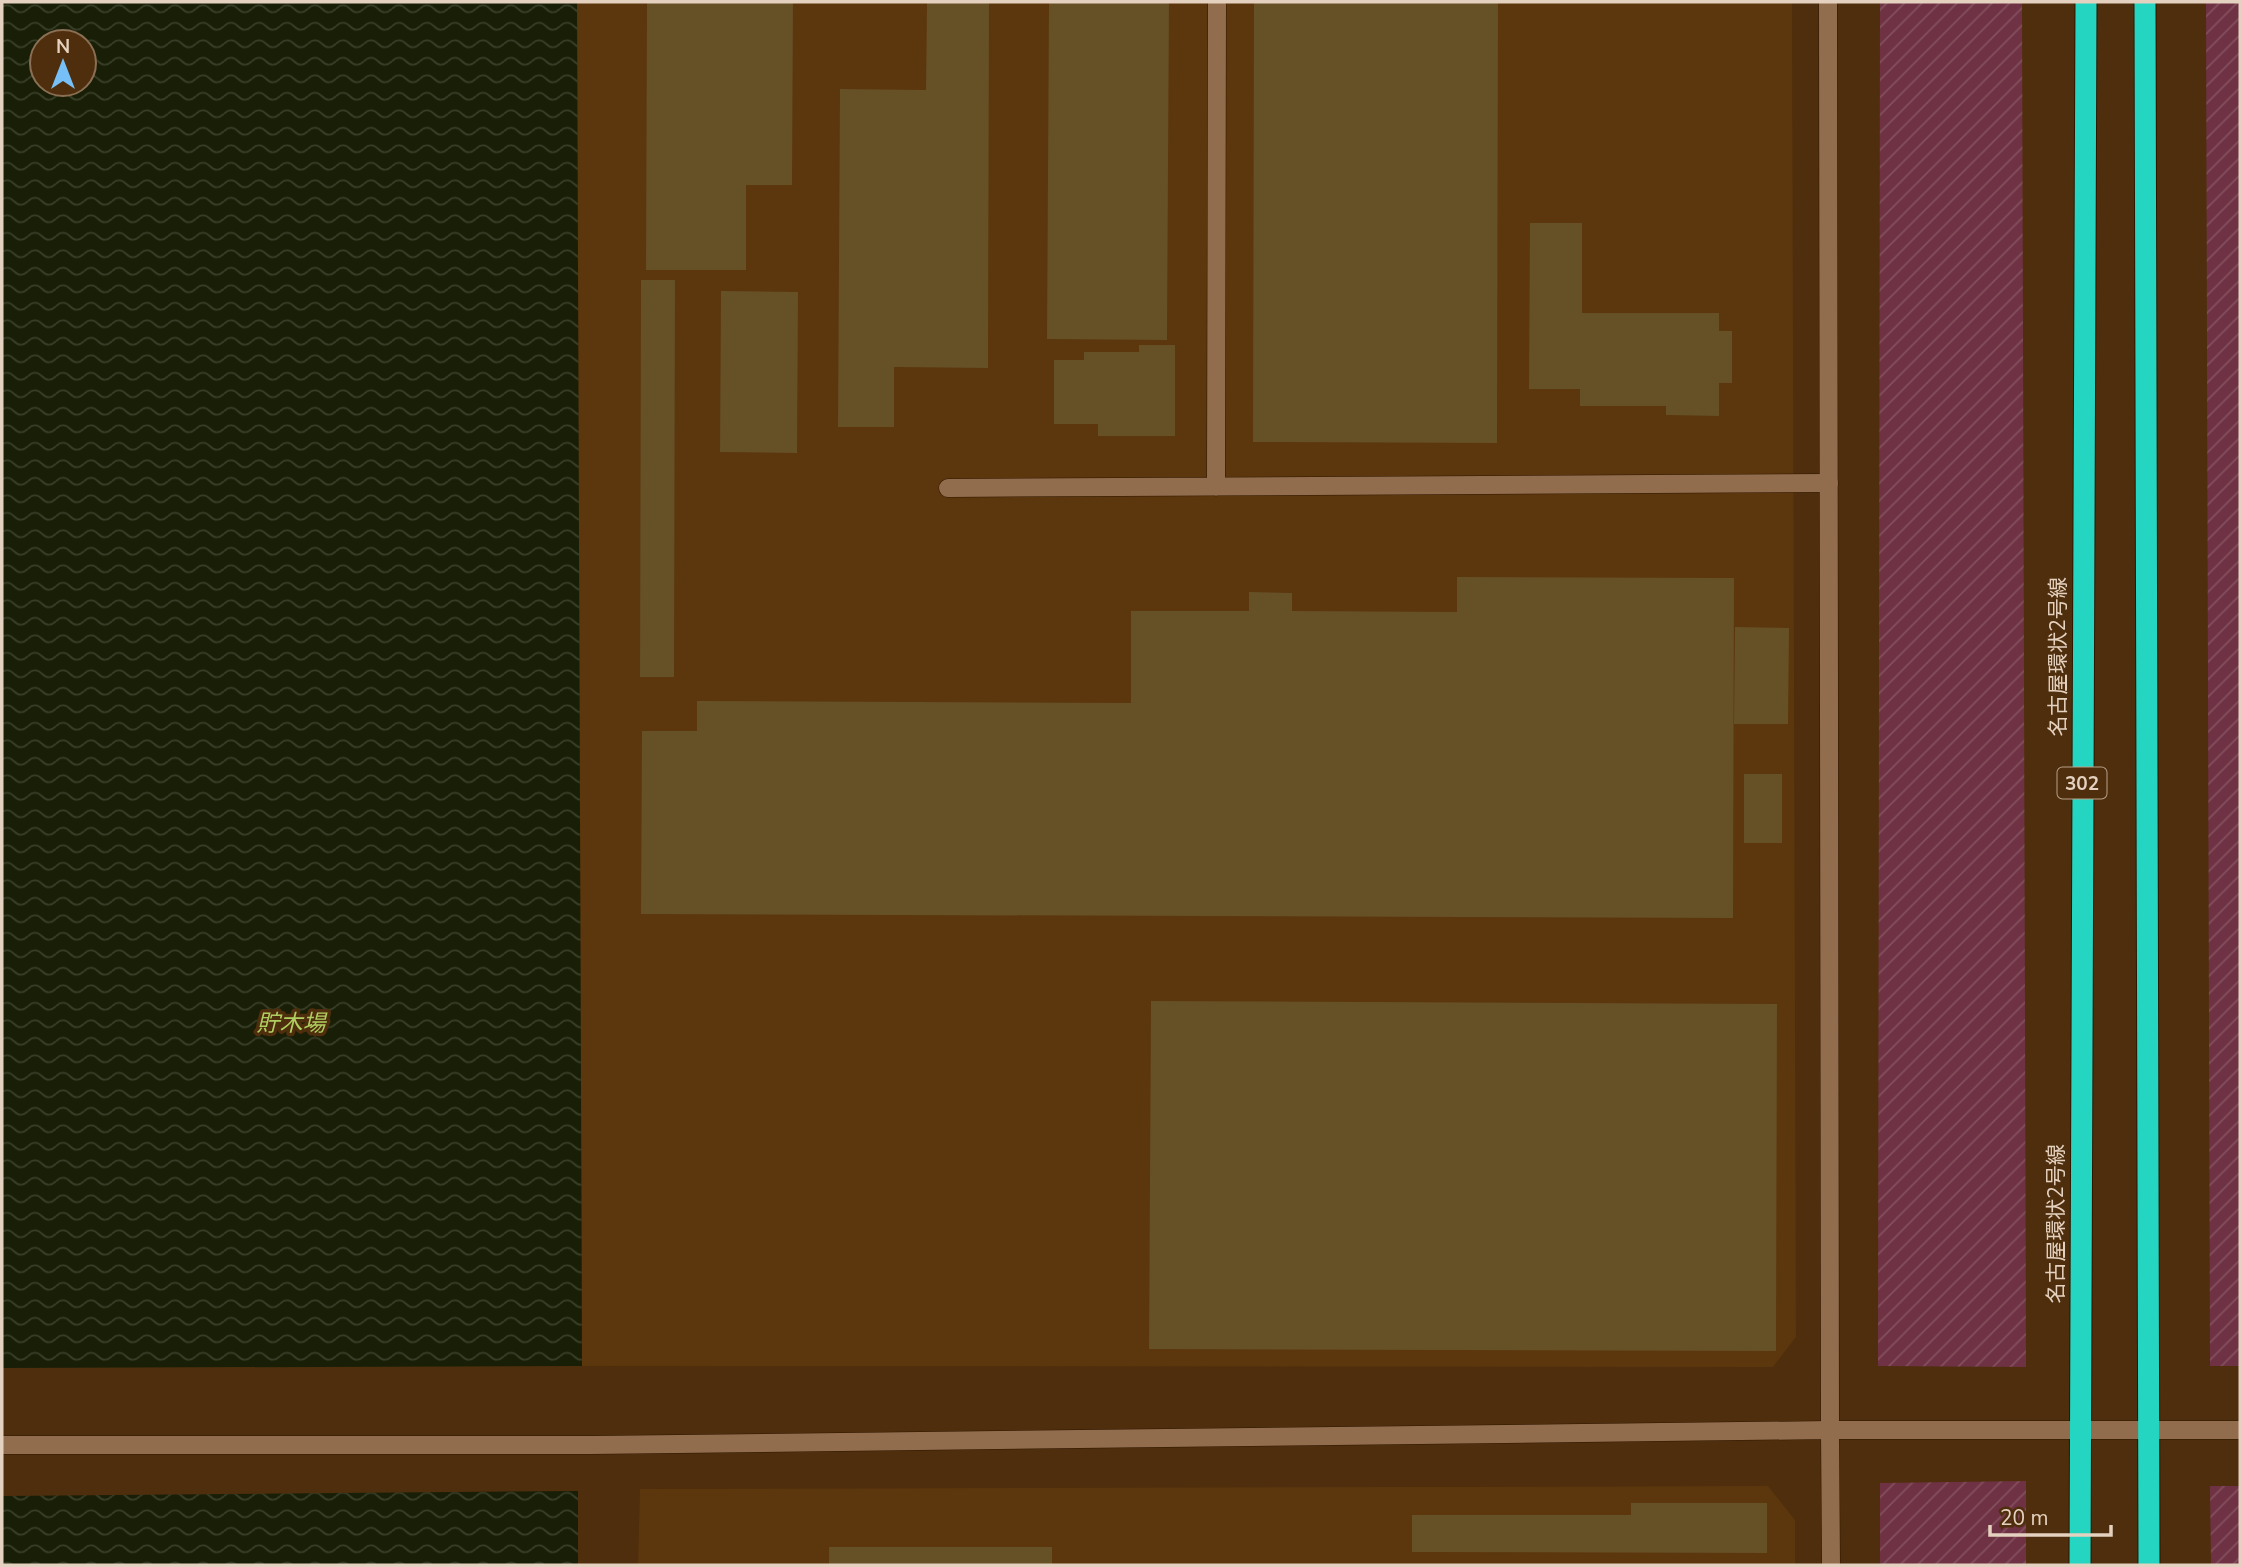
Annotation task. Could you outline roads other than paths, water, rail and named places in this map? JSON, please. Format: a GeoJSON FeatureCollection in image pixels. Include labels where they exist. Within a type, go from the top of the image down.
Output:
{"type":"FeatureCollection","features":[{"type":"Feature","properties":{"kind":"highway","name":"名古屋環状2号線"},"geometry":{"type":"LineString","coordinates":[[2080,1565],[2086,2]]}},
{"type":"Feature","properties":{"kind":"highway"},"geometry":{"type":"LineString","coordinates":[[2145,2],[2149,1565]]}},
{"type":"Feature","properties":{"kind":"street"},"geometry":{"type":"LineString","coordinates":[[1216,487],[1217,2]]}},
{"type":"Feature","properties":{"kind":"street"},"geometry":{"type":"LineString","coordinates":[[1828,2],[1831,1565]]}},
{"type":"Feature","properties":{"kind":"street"},"geometry":{"type":"LineString","coordinates":[[948,488],[1829,483]]}},
{"type":"Feature","properties":{"kind":"street"},"geometry":{"type":"LineString","coordinates":[[2,1445],[591,1445],[1830,1430],[2240,1430]]}},
{"type":"Feature","properties":{"kind":"water","name":"貯木場"},"geometry":{"type":"Polygon","coordinates":[[[2,2],[577,2],[582,1366],[2,1368],[2,2]]]}},
{"type":"Feature","properties":{"kind":"water"},"geometry":{"type":"Polygon","coordinates":[[[578,1491],[578,1565],[2,1565],[2,1496],[578,1491]]]}}]}
